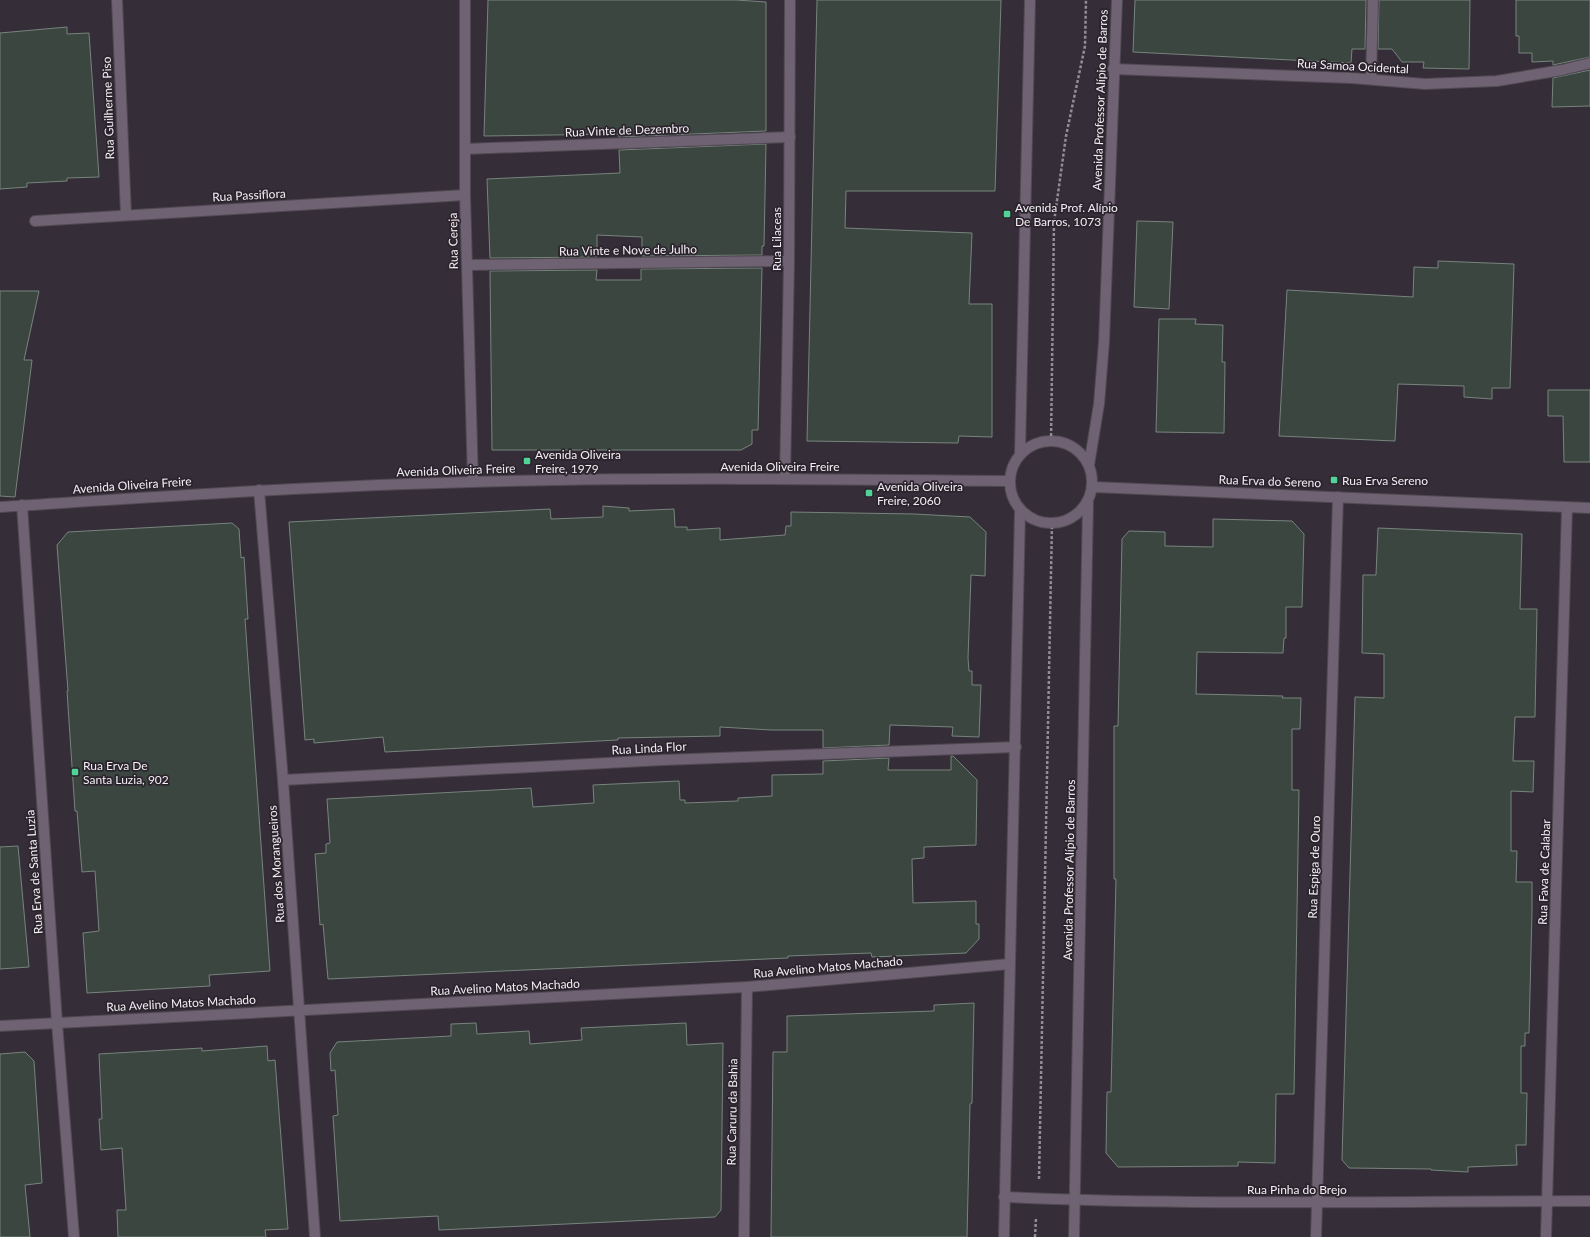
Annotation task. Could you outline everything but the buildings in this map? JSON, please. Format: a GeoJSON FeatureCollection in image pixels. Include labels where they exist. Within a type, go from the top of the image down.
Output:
{"type":"FeatureCollection","features":[{"type":"Feature","properties":{"kind":"street","name":"Rua Guilherme Piso"},"geometry":{"type":"LineString","coordinates":[[117,0],[126,215]]}},
{"type":"Feature","properties":{"kind":"street","name":"Rua Cereja"},"geometry":{"type":"LineString","coordinates":[[465,0],[465,195],[473,482]]}},
{"type":"Feature","properties":{"kind":"street","name":"Rua Lilaceas"},"geometry":{"type":"LineString","coordinates":[[785,478],[789,261],[790,0]]}},
{"type":"Feature","properties":{"kind":"street"},"geometry":{"type":"LineString","coordinates":[[1020,454],[1030,0]]}},
{"type":"Feature","properties":{"kind":"street","name":"Avenida Professor Alípio de Barros"},"geometry":{"type":"LineString","coordinates":[[1089,465],[1099,404],[1104,342],[1113,69],[1117,0]]}},
{"type":"Feature","properties":{"kind":"street"},"geometry":{"type":"LineString","coordinates":[[1371,79],[1373,0]]}},
{"type":"Feature","properties":{"kind":"street","name":"Rua Samoa Ocidental"},"geometry":{"type":"LineString","coordinates":[[1113,69],[1371,79],[1425,84],[1497,81],[1562,70],[1590,62]]}},
{"type":"Feature","properties":{"kind":"street","name":"Rua Vinte de Dezembro"},"geometry":{"type":"LineString","coordinates":[[465,149],[790,137]]}},
{"type":"Feature","properties":{"kind":"street","name":"Rua Passiflora"},"geometry":{"type":"LineString","coordinates":[[35,221],[465,195]]}},
{"type":"Feature","properties":{"kind":"street","name":"Rua Vinte e Nove de Julho"},"geometry":{"type":"LineString","coordinates":[[467,265],[789,261]]}},
{"type":"Feature","properties":{"kind":"street"},"geometry":{"type":"LineString","coordinates":[[1051,441],[1066,443],[1080,452],[1089,465],[1093,475],[1093,487],[1088,503],[1079,515],[1064,522],[1052,523],[1033,520],[1020,511],[1012,497],[1009,481],[1012,467],[1020,454],[1029,447],[1040,442],[1051,441]]}},
{"type":"Feature","properties":{"kind":"street","name":"Avenida Oliveira Freire"},"geometry":{"type":"LineString","coordinates":[[0,507],[259,490],[473,482],[785,478],[1009,481]]}},
{"type":"Feature","properties":{"kind":"street","name":"Rua Erva do Sereno"},"geometry":{"type":"LineString","coordinates":[[1093,487],[1590,508]]}},
{"type":"Feature","properties":{"kind":"street","name":"Rua dos Morangueiros"},"geometry":{"type":"LineString","coordinates":[[259,490],[283,780],[315,1237]]}},
{"type":"Feature","properties":{"kind":"street","name":"Rua Espiga de Ouro"},"geometry":{"type":"LineString","coordinates":[[1316,1237],[1338,497]]}},
{"type":"Feature","properties":{"kind":"street","name":"Avenida Professor Alípio de Barros"},"geometry":{"type":"LineString","coordinates":[[1074,1237],[1076,1200],[1088,503]]}},
{"type":"Feature","properties":{"kind":"street","name":"Rua Erva de Santa Luzia"},"geometry":{"type":"LineString","coordinates":[[22,506],[57,1023],[74,1237]]}},
{"type":"Feature","properties":{"kind":"street","name":"Rua Fava de Calabar"},"geometry":{"type":"LineString","coordinates":[[1546,1237],[1567,508]]}},
{"type":"Feature","properties":{"kind":"street"},"geometry":{"type":"LineString","coordinates":[[1004,1237],[1016,747],[1020,511]]}},
{"type":"Feature","properties":{"kind":"street","name":"Rua Linda Flor"},"geometry":{"type":"LineString","coordinates":[[283,780],[663,760],[1016,747]]}},
{"type":"Feature","properties":{"kind":"street","name":"Rua Avelino Matos Machado"},"geometry":{"type":"LineString","coordinates":[[0,1026],[747,987],[1010,964]]}},
{"type":"Feature","properties":{"kind":"street","name":"Rua Caruru da Bahia"},"geometry":{"type":"LineString","coordinates":[[744,1237],[747,987]]}},
{"type":"Feature","properties":{"kind":"street","name":"Rua Pinha do Brejo"},"geometry":{"type":"LineString","coordinates":[[1004,1197],[1076,1200],[1316,1203],[1590,1201]]}},
{"type":"Feature","properties":{"kind":"path"},"geometry":{"type":"LineString","coordinates":[[1051,441],[1054,222],[1066,136],[1085,46],[1086,0]]}},
{"type":"Feature","properties":{"kind":"path"},"geometry":{"type":"LineString","coordinates":[[1036,1237],[1052,523]]}},
{"type":"Feature","properties":{"kind":"place","name":"Avenida Prof. Alípio De Barros, 1073"},"geometry":{"type":"Point","coordinates":[1007,214]}},
{"type":"Feature","properties":{"kind":"place","name":"Avenida Oliveira Freire, 1979"},"geometry":{"type":"Point","coordinates":[527,461]}},
{"type":"Feature","properties":{"kind":"place","name":"Rua Erva Sereno"},"geometry":{"type":"Point","coordinates":[1334,480]}},
{"type":"Feature","properties":{"kind":"place","name":"Avenida Oliveira Freire, 2060"},"geometry":{"type":"Point","coordinates":[869,493]}},
{"type":"Feature","properties":{"kind":"place","name":"Rua Erva De Santa Luzia, 902"},"geometry":{"type":"Point","coordinates":[75,772]}}]}
